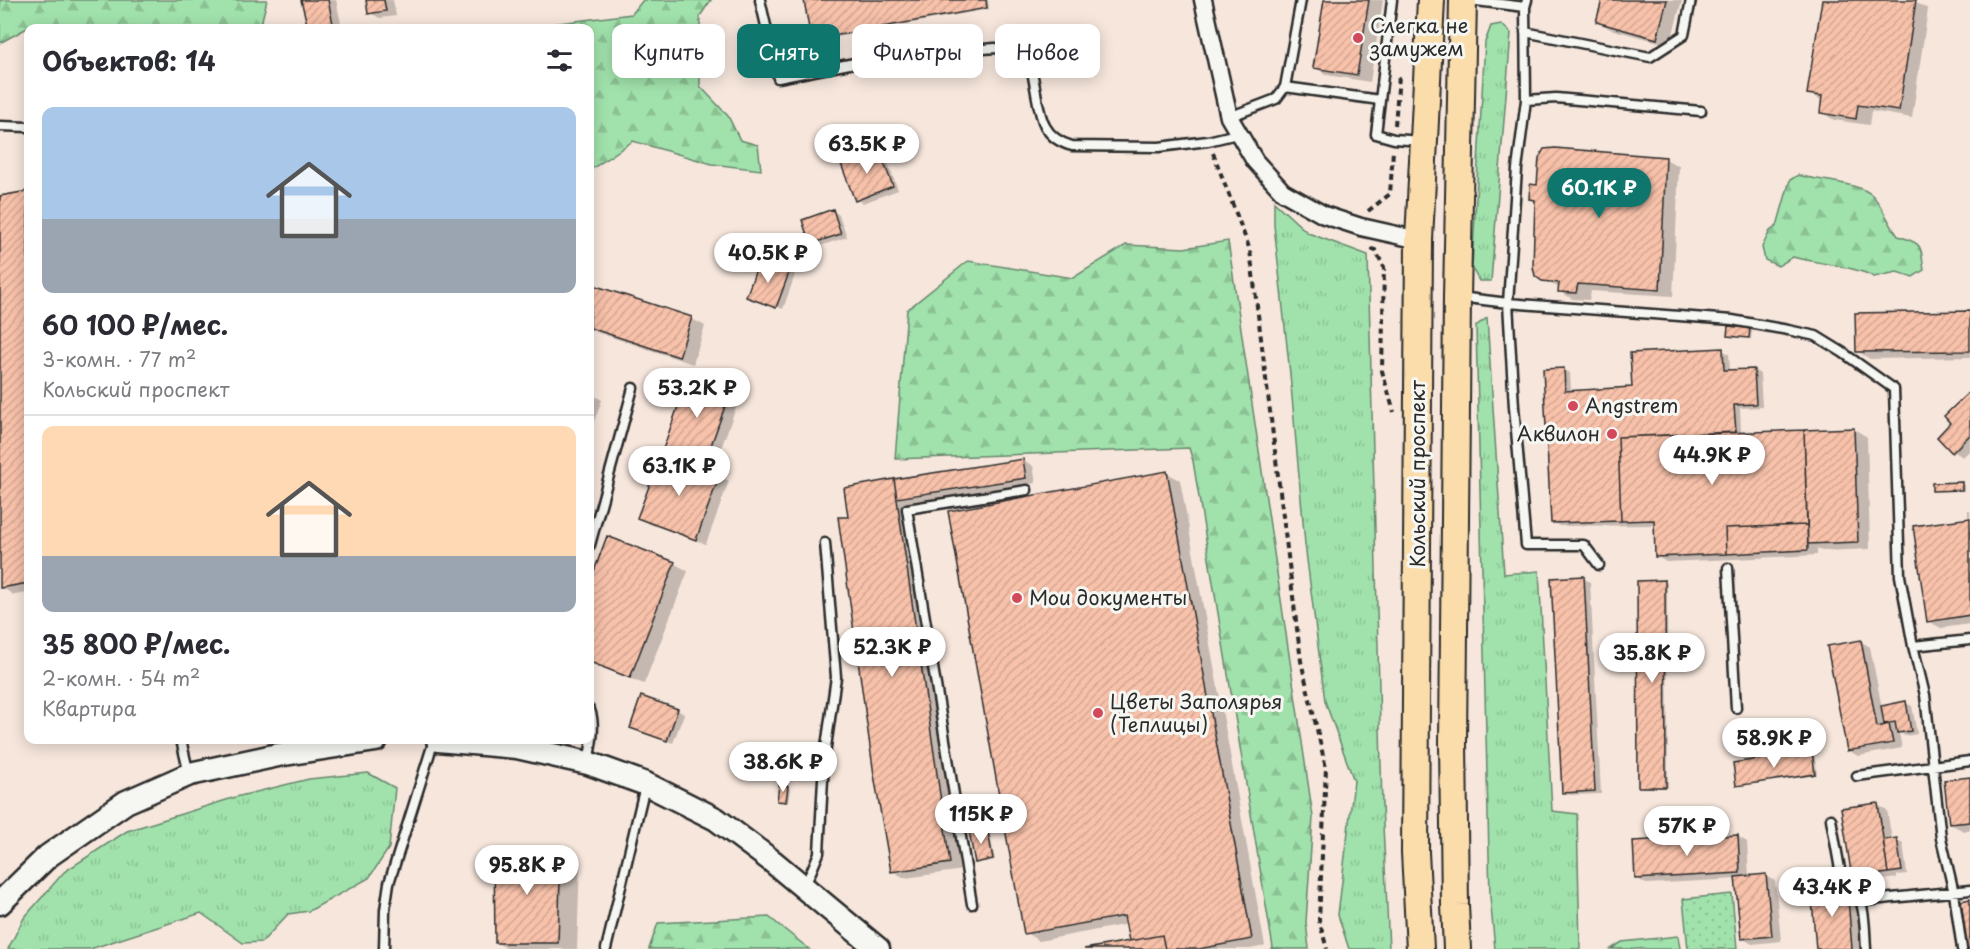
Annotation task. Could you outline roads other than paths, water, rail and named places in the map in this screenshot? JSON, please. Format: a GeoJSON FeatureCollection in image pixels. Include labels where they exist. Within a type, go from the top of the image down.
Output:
{"type":"FeatureCollection","features":[{"type":"Feature","properties":{"kind":"main road","name":"Кольский проспект"},"geometry":{"type":"LineString","coordinates":[[1420,949],[1416,852],[1419,240],[1431,0]]}},
{"type":"Feature","properties":{"kind":"main road","name":"Кольский проспект"},"geometry":{"type":"LineString","coordinates":[[1457,949],[1453,755],[1457,297],[1463,0]]}},
{"type":"Feature","properties":{"kind":"main road"},"geometry":{"type":"LineString","coordinates":[[1419,240],[1458,242]]}},
{"type":"Feature","properties":{"kind":"main road"},"geometry":{"type":"LineString","coordinates":[[0,903],[48,856],[126,802],[190,774],[278,755],[350,744]]}},
{"type":"Feature","properties":{"kind":"main road"},"geometry":{"type":"LineString","coordinates":[[483,744],[517,747],[588,763],[646,784],[717,819],[878,949]]}},
{"type":"Feature","properties":{"kind":"street"},"geometry":{"type":"LineString","coordinates":[[1203,0],[1229,117],[1255,161],[1283,192],[1324,215],[1361,227],[1419,240]]}},
{"type":"Feature","properties":{"kind":"lane"},"geometry":{"type":"LineString","coordinates":[[759,0],[778,78],[880,58],[995,48],[1007,50],[1027,60],[1032,71],[1044,124],[1050,136],[1060,143],[1072,146],[1159,147],[1208,141],[1237,134]]}},
{"type":"Feature","properties":{"kind":"lane"},"geometry":{"type":"LineString","coordinates":[[1229,117],[1276,99],[1285,87],[1301,0]]}},
{"type":"Feature","properties":{"kind":"lane"},"geometry":{"type":"LineString","coordinates":[[1392,0],[1376,134],[1394,139],[1424,141]]}},
{"type":"Feature","properties":{"kind":"lane"},"geometry":{"type":"LineString","coordinates":[[1468,0],[1526,4],[1526,100],[1517,169],[1508,303],[1526,545],[1584,545],[1599,565]]}},
{"type":"Feature","properties":{"kind":"lane"},"geometry":{"type":"LineString","coordinates":[[1526,32],[1650,57],[1684,35],[1691,0]]}},
{"type":"Feature","properties":{"kind":"lane"},"geometry":{"type":"LineString","coordinates":[[1285,87],[1380,100]]}},
{"type":"Feature","properties":{"kind":"lane"},"geometry":{"type":"LineString","coordinates":[[1526,100],[1556,98],[1701,111]]}},
{"type":"Feature","properties":{"kind":"lane"},"geometry":{"type":"LineString","coordinates":[[0,126],[24,127]]}},
{"type":"Feature","properties":{"kind":"lane"},"geometry":{"type":"LineString","coordinates":[[1457,297],[1732,320],[1788,330],[1816,336],[1894,389],[1900,576],[1925,695],[1941,838],[1954,893],[1962,949]]}},
{"type":"Feature","properties":{"kind":"lane"},"geometry":{"type":"LineString","coordinates":[[594,530],[633,388]]}},
{"type":"Feature","properties":{"kind":"lane"},"geometry":{"type":"LineString","coordinates":[[972,904],[907,509],[1027,490]]}},
{"type":"Feature","properties":{"kind":"lane"},"geometry":{"type":"LineString","coordinates":[[804,888],[819,853],[824,761],[836,677],[825,543]]}},
{"type":"Feature","properties":{"kind":"lane"},"geometry":{"type":"LineString","coordinates":[[1728,568],[1736,708]]}},
{"type":"Feature","properties":{"kind":"lane"},"geometry":{"type":"LineString","coordinates":[[1913,646],[1970,640]]}},
{"type":"Feature","properties":{"kind":"lane"},"geometry":{"type":"LineString","coordinates":[[182,744],[190,774]]}},
{"type":"Feature","properties":{"kind":"lane"},"geometry":{"type":"LineString","coordinates":[[384,949],[389,884],[433,744]]}},
{"type":"Feature","properties":{"kind":"lane"},"geometry":{"type":"LineString","coordinates":[[588,763],[591,744]]}},
{"type":"Feature","properties":{"kind":"lane"},"geometry":{"type":"LineString","coordinates":[[1857,776],[1970,761]]}},
{"type":"Feature","properties":{"kind":"lane"},"geometry":{"type":"LineString","coordinates":[[606,949],[646,784]]}},
{"type":"Feature","properties":{"kind":"lane"},"geometry":{"type":"LineString","coordinates":[[1831,819],[1841,875],[1850,881],[1862,902],[1866,949]]}},
{"type":"Feature","properties":{"kind":"lane"},"geometry":{"type":"LineString","coordinates":[[1862,902],[1970,890]]}},
{"type":"Feature","properties":{"kind":"place","name":"Слегка не замужем"},"geometry":{"type":"Point","coordinates":[1358,38]}},
{"type":"Feature","properties":{"kind":"place","name":"Angstrem"},"geometry":{"type":"Point","coordinates":[1573,406]}},
{"type":"Feature","properties":{"kind":"place","name":"Аквилон"},"geometry":{"type":"Point","coordinates":[1612,434]}},
{"type":"Feature","properties":{"kind":"place","name":"Мои документы"},"geometry":{"type":"Point","coordinates":[1017,598]}},
{"type":"Feature","properties":{"kind":"place","name":"Цветы Заполярья (Теплицы)"},"geometry":{"type":"Point","coordinates":[1098,713]}}]}
